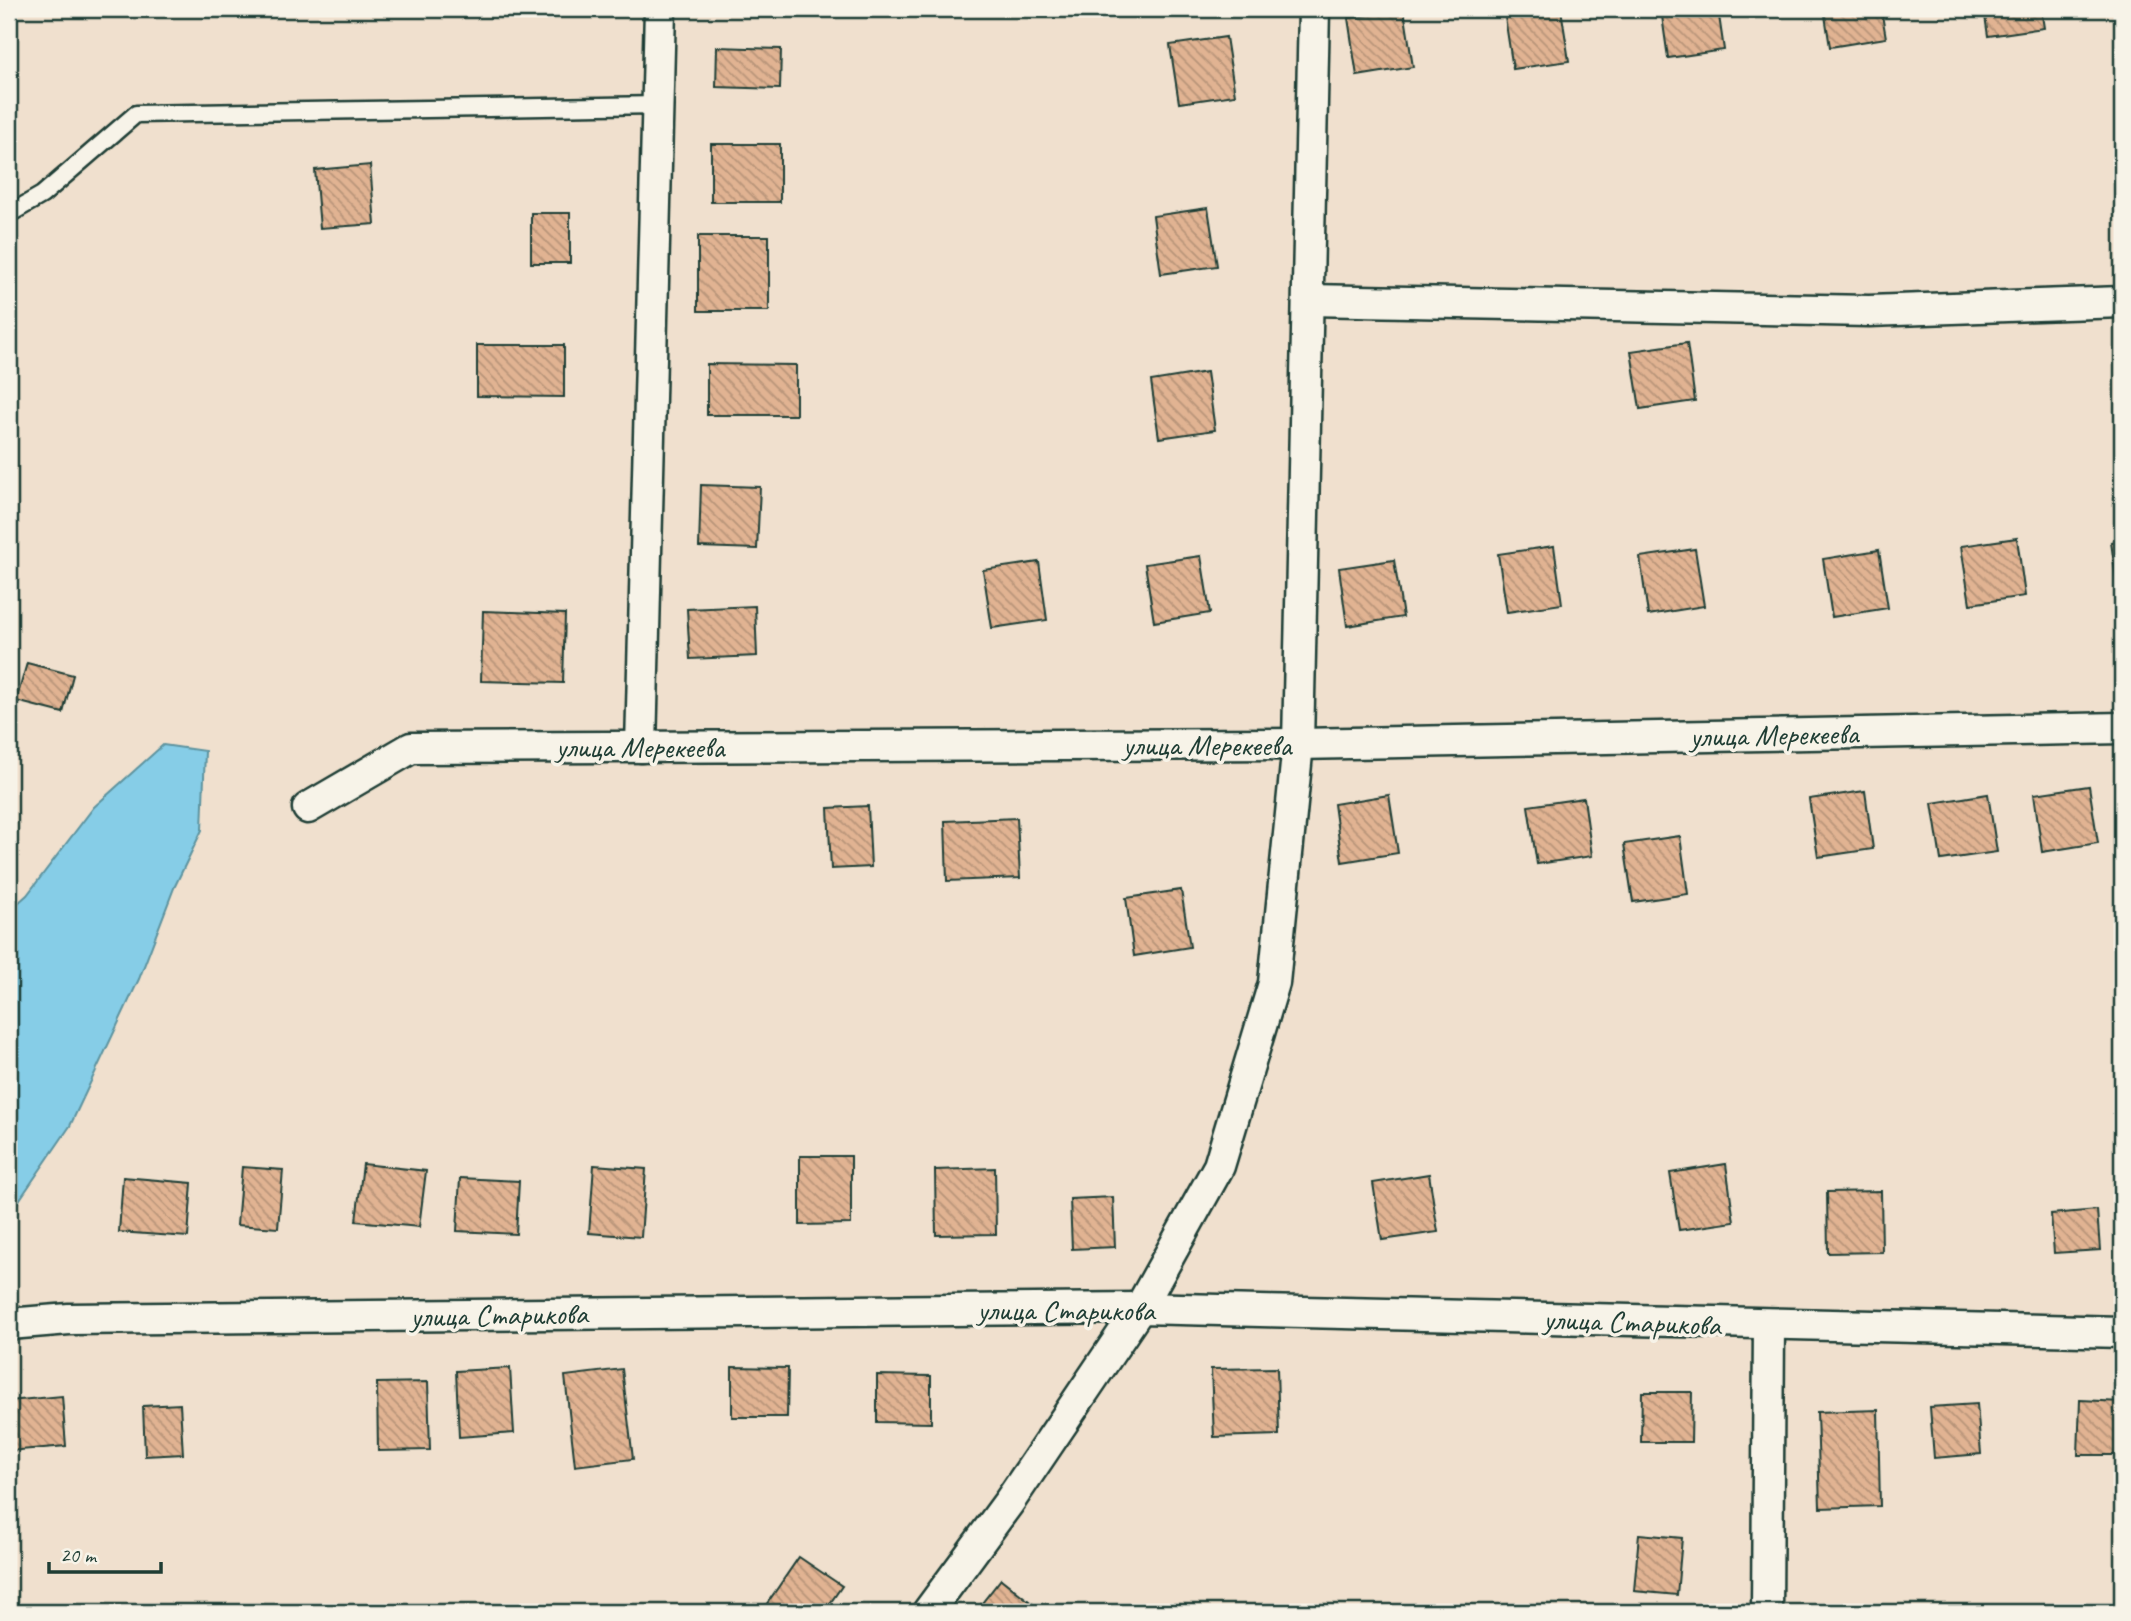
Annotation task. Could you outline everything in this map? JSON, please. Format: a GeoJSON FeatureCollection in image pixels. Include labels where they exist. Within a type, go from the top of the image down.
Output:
{"type":"FeatureCollection","features":[{"type":"Feature","properties":{"kind":"street"},"geometry":{"type":"LineString","coordinates":[[641,747],[660,9]]}},
{"type":"Feature","properties":{"kind":"street"},"geometry":{"type":"LineString","coordinates":[[928,1612],[1009,1502],[1140,1308],[1219,1166],[1274,983],[1298,744],[1314,9]]}},
{"type":"Feature","properties":{"kind":"street"},"geometry":{"type":"LineString","coordinates":[[1309,300],[1869,311],[2122,302]]}},
{"type":"Feature","properties":{"kind":"street","name":"улица Мерекеева"},"geometry":{"type":"LineString","coordinates":[[308,808],[411,748],[1298,744],[2122,728]]}},
{"type":"Feature","properties":{"kind":"street","name":"улица Старикова"},"geometry":{"type":"LineString","coordinates":[[9,1324],[69,1319],[1140,1308],[1769,1326],[2122,1332]]}},
{"type":"Feature","properties":{"kind":"street"},"geometry":{"type":"LineString","coordinates":[[1767,1612],[1769,1326]]}},
{"type":"Feature","properties":{"kind":"lane"},"geometry":{"type":"LineString","coordinates":[[9,215],[41,195],[136,114],[658,105]]}},
{"type":"Feature","properties":{"kind":"water"},"geometry":{"type":"Polygon","coordinates":[[[163,745],[205,751],[202,830],[174,888],[139,979],[70,1126],[9,1215],[9,911],[27,895],[94,807],[163,745]]]}},
{"type":"Feature","properties":{"kind":"building"},"geometry":{"type":"Polygon","coordinates":[[[1561,9],[1569,61],[1513,69],[1504,11],[1561,9]]]}},
{"type":"Feature","properties":{"kind":"building"},"geometry":{"type":"Polygon","coordinates":[[[1661,9],[1718,9],[1724,50],[1668,58],[1661,9]]]}},
{"type":"Feature","properties":{"kind":"building"},"geometry":{"type":"Polygon","coordinates":[[[1824,9],[1881,9],[1886,38],[1830,47],[1824,9]]]}},
{"type":"Feature","properties":{"kind":"building"},"geometry":{"type":"Polygon","coordinates":[[[1984,9],[2041,9],[2044,28],[1988,36],[1984,9]]]}},
{"type":"Feature","properties":{"kind":"building"},"geometry":{"type":"Polygon","coordinates":[[[1404,10],[1413,67],[1357,76],[1348,18],[1404,10]]]}},
{"type":"Feature","properties":{"kind":"building"},"geometry":{"type":"Polygon","coordinates":[[[1226,37],[1235,95],[1179,103],[1170,45],[1226,37]]]}},
{"type":"Feature","properties":{"kind":"building"},"geometry":{"type":"Polygon","coordinates":[[[717,47],[781,49],[780,89],[716,87],[717,47]]]}},
{"type":"Feature","properties":{"kind":"building"},"geometry":{"type":"Polygon","coordinates":[[[711,144],[780,144],[780,202],[711,202],[711,144]]]}},
{"type":"Feature","properties":{"kind":"building"},"geometry":{"type":"Polygon","coordinates":[[[370,165],[375,224],[320,228],[315,170],[370,165]]]}},
{"type":"Feature","properties":{"kind":"building"},"geometry":{"type":"Polygon","coordinates":[[[1208,208],[1217,266],[1161,274],[1153,216],[1208,208]]]}},
{"type":"Feature","properties":{"kind":"building"},"geometry":{"type":"Polygon","coordinates":[[[531,213],[570,213],[570,263],[531,263],[531,213]]]}},
{"type":"Feature","properties":{"kind":"building"},"geometry":{"type":"Polygon","coordinates":[[[698,236],[769,236],[769,311],[698,311],[698,236]]]}},
{"type":"Feature","properties":{"kind":"building"},"geometry":{"type":"Polygon","coordinates":[[[1687,343],[1695,401],[1640,409],[1631,351],[1687,343]]]}},
{"type":"Feature","properties":{"kind":"building"},"geometry":{"type":"Polygon","coordinates":[[[477,345],[564,345],[564,397],[477,396],[477,345]]]}},
{"type":"Feature","properties":{"kind":"building"},"geometry":{"type":"Polygon","coordinates":[[[707,364],[796,365],[796,415],[707,415],[707,364]]]}},
{"type":"Feature","properties":{"kind":"building"},"geometry":{"type":"Polygon","coordinates":[[[1207,372],[1215,430],[1159,438],[1151,381],[1207,372]]]}},
{"type":"Feature","properties":{"kind":"building"},"geometry":{"type":"Polygon","coordinates":[[[701,485],[760,487],[757,549],[699,547],[701,485]]]}},
{"type":"Feature","properties":{"kind":"building"},"geometry":{"type":"Polygon","coordinates":[[[2017,538],[2025,596],[1970,604],[1961,546],[2017,538]]]}},
{"type":"Feature","properties":{"kind":"building"},"geometry":{"type":"Polygon","coordinates":[[[2122,541],[2122,600],[2119,600],[2111,542],[2122,541]]]}},
{"type":"Feature","properties":{"kind":"building"},"geometry":{"type":"Polygon","coordinates":[[[1554,546],[1562,604],[1507,612],[1498,554],[1554,546]]]}},
{"type":"Feature","properties":{"kind":"building"},"geometry":{"type":"Polygon","coordinates":[[[1695,549],[1704,606],[1648,615],[1640,557],[1695,549]]]}},
{"type":"Feature","properties":{"kind":"building"},"geometry":{"type":"Polygon","coordinates":[[[1879,550],[1888,608],[1832,617],[1823,559],[1879,550]]]}},
{"type":"Feature","properties":{"kind":"building"},"geometry":{"type":"Polygon","coordinates":[[[1201,556],[1210,613],[1154,622],[1145,564],[1201,556]]]}},
{"type":"Feature","properties":{"kind":"building"},"geometry":{"type":"Polygon","coordinates":[[[1394,560],[1403,617],[1347,626],[1339,568],[1394,560]]]}},
{"type":"Feature","properties":{"kind":"building"},"geometry":{"type":"Polygon","coordinates":[[[1039,562],[1047,620],[992,628],[983,570],[1039,562]]]}},
{"type":"Feature","properties":{"kind":"building"},"geometry":{"type":"Polygon","coordinates":[[[755,606],[757,656],[690,659],[687,609],[755,606]]]}},
{"type":"Feature","properties":{"kind":"building"},"geometry":{"type":"Polygon","coordinates":[[[483,611],[565,614],[563,683],[481,681],[483,611]]]}},
{"type":"Feature","properties":{"kind":"building"},"geometry":{"type":"Polygon","coordinates":[[[27,663],[73,675],[63,713],[16,701],[27,663]]]}},
{"type":"Feature","properties":{"kind":"building"},"geometry":{"type":"Polygon","coordinates":[[[2089,786],[2098,843],[2042,852],[2034,794],[2089,786]]]}},
{"type":"Feature","properties":{"kind":"building"},"geometry":{"type":"Polygon","coordinates":[[[1865,791],[1873,849],[1818,857],[1809,799],[1865,791]]]}},
{"type":"Feature","properties":{"kind":"building"},"geometry":{"type":"Polygon","coordinates":[[[1988,794],[1997,852],[1941,860],[1932,803],[1988,794]]]}},
{"type":"Feature","properties":{"kind":"building"},"geometry":{"type":"Polygon","coordinates":[[[1389,795],[1398,853],[1342,862],[1334,804],[1389,795]]]}},
{"type":"Feature","properties":{"kind":"building"},"geometry":{"type":"Polygon","coordinates":[[[1584,798],[1592,856],[1537,864],[1528,806],[1584,798]]]}},
{"type":"Feature","properties":{"kind":"building"},"geometry":{"type":"Polygon","coordinates":[[[868,806],[871,867],[831,869],[828,808],[868,806]]]}},
{"type":"Feature","properties":{"kind":"building"},"geometry":{"type":"Polygon","coordinates":[[[1017,818],[1020,878],[947,881],[945,821],[1017,818]]]}},
{"type":"Feature","properties":{"kind":"building"},"geometry":{"type":"Polygon","coordinates":[[[1680,836],[1688,894],[1633,902],[1624,844],[1680,836]]]}},
{"type":"Feature","properties":{"kind":"building"},"geometry":{"type":"Polygon","coordinates":[[[1181,890],[1190,947],[1134,956],[1126,898],[1181,890]]]}},
{"type":"Feature","properties":{"kind":"building"},"geometry":{"type":"Polygon","coordinates":[[[800,1156],[851,1156],[851,1224],[800,1225],[800,1156]]]}},
{"type":"Feature","properties":{"kind":"building"},"geometry":{"type":"Polygon","coordinates":[[[363,1164],[426,1171],[419,1227],[356,1221],[363,1164]]]}},
{"type":"Feature","properties":{"kind":"building"},"geometry":{"type":"Polygon","coordinates":[[[1726,1164],[1734,1222],[1679,1230],[1670,1173],[1726,1164]]]}},
{"type":"Feature","properties":{"kind":"building"},"geometry":{"type":"Polygon","coordinates":[[[594,1165],[646,1169],[641,1237],[589,1233],[594,1165]]]}},
{"type":"Feature","properties":{"kind":"building"},"geometry":{"type":"Polygon","coordinates":[[[242,1167],[283,1170],[278,1228],[237,1225],[242,1167]]]}},
{"type":"Feature","properties":{"kind":"building"},"geometry":{"type":"Polygon","coordinates":[[[995,1168],[996,1234],[936,1235],[935,1170],[995,1168]]]}},
{"type":"Feature","properties":{"kind":"building"},"geometry":{"type":"Polygon","coordinates":[[[1429,1174],[1438,1232],[1382,1240],[1373,1183],[1429,1174]]]}},
{"type":"Feature","properties":{"kind":"building"},"geometry":{"type":"Polygon","coordinates":[[[123,1177],[192,1183],[188,1237],[119,1232],[123,1177]]]}},
{"type":"Feature","properties":{"kind":"building"},"geometry":{"type":"Polygon","coordinates":[[[460,1178],[519,1181],[516,1234],[457,1231],[460,1178]]]}},
{"type":"Feature","properties":{"kind":"building"},"geometry":{"type":"Polygon","coordinates":[[[1881,1191],[1882,1252],[1828,1253],[1827,1192],[1881,1191]]]}},
{"type":"Feature","properties":{"kind":"building"},"geometry":{"type":"Polygon","coordinates":[[[1113,1197],[1115,1247],[1072,1249],[1070,1199],[1113,1197]]]}},
{"type":"Feature","properties":{"kind":"building"},"geometry":{"type":"Polygon","coordinates":[[[2097,1210],[2100,1250],[2054,1253],[2051,1214],[2097,1210]]]}},
{"type":"Feature","properties":{"kind":"building"},"geometry":{"type":"Polygon","coordinates":[[[732,1367],[788,1368],[787,1417],[732,1417],[732,1367]]]}},
{"type":"Feature","properties":{"kind":"building"},"geometry":{"type":"Polygon","coordinates":[[[510,1368],[514,1433],[459,1437],[456,1371],[510,1368]]]}},
{"type":"Feature","properties":{"kind":"building"},"geometry":{"type":"Polygon","coordinates":[[[1277,1368],[1279,1435],[1214,1437],[1211,1369],[1277,1368]]]}},
{"type":"Feature","properties":{"kind":"building"},"geometry":{"type":"Polygon","coordinates":[[[622,1369],[633,1459],[575,1466],[565,1376],[622,1369]]]}},
{"type":"Feature","properties":{"kind":"building"},"geometry":{"type":"Polygon","coordinates":[[[877,1375],[931,1376],[931,1423],[877,1422],[877,1375]]]}},
{"type":"Feature","properties":{"kind":"building"},"geometry":{"type":"Polygon","coordinates":[[[428,1382],[430,1450],[378,1451],[377,1383],[428,1382]]]}},
{"type":"Feature","properties":{"kind":"building"},"geometry":{"type":"Polygon","coordinates":[[[1642,1392],[1692,1392],[1691,1442],[1641,1442],[1642,1392]]]}},
{"type":"Feature","properties":{"kind":"building"},"geometry":{"type":"Polygon","coordinates":[[[62,1396],[66,1446],[9,1451],[9,1401],[62,1396]]]}},
{"type":"Feature","properties":{"kind":"building"},"geometry":{"type":"Polygon","coordinates":[[[2080,1400],[2122,1402],[2122,1455],[2078,1455],[2080,1400]]]}},
{"type":"Feature","properties":{"kind":"building"},"geometry":{"type":"Polygon","coordinates":[[[180,1404],[183,1454],[145,1456],[143,1406],[180,1404]]]}},
{"type":"Feature","properties":{"kind":"building"},"geometry":{"type":"Polygon","coordinates":[[[1977,1404],[1981,1454],[1934,1458],[1930,1407],[1977,1404]]]}},
{"type":"Feature","properties":{"kind":"building"},"geometry":{"type":"Polygon","coordinates":[[[1878,1410],[1880,1506],[1820,1508],[1817,1412],[1878,1410]]]}},
{"type":"Feature","properties":{"kind":"building"},"geometry":{"type":"Polygon","coordinates":[[[1639,1534],[1682,1538],[1677,1595],[1634,1591],[1639,1534]]]}},
{"type":"Feature","properties":{"kind":"building"},"geometry":{"type":"Polygon","coordinates":[[[799,1557],[842,1586],[824,1612],[776,1612],[766,1605],[799,1557]]]}},
{"type":"Feature","properties":{"kind":"building"},"geometry":{"type":"Polygon","coordinates":[[[1001,1579],[1043,1612],[975,1612],[1001,1579]]]}}]}
